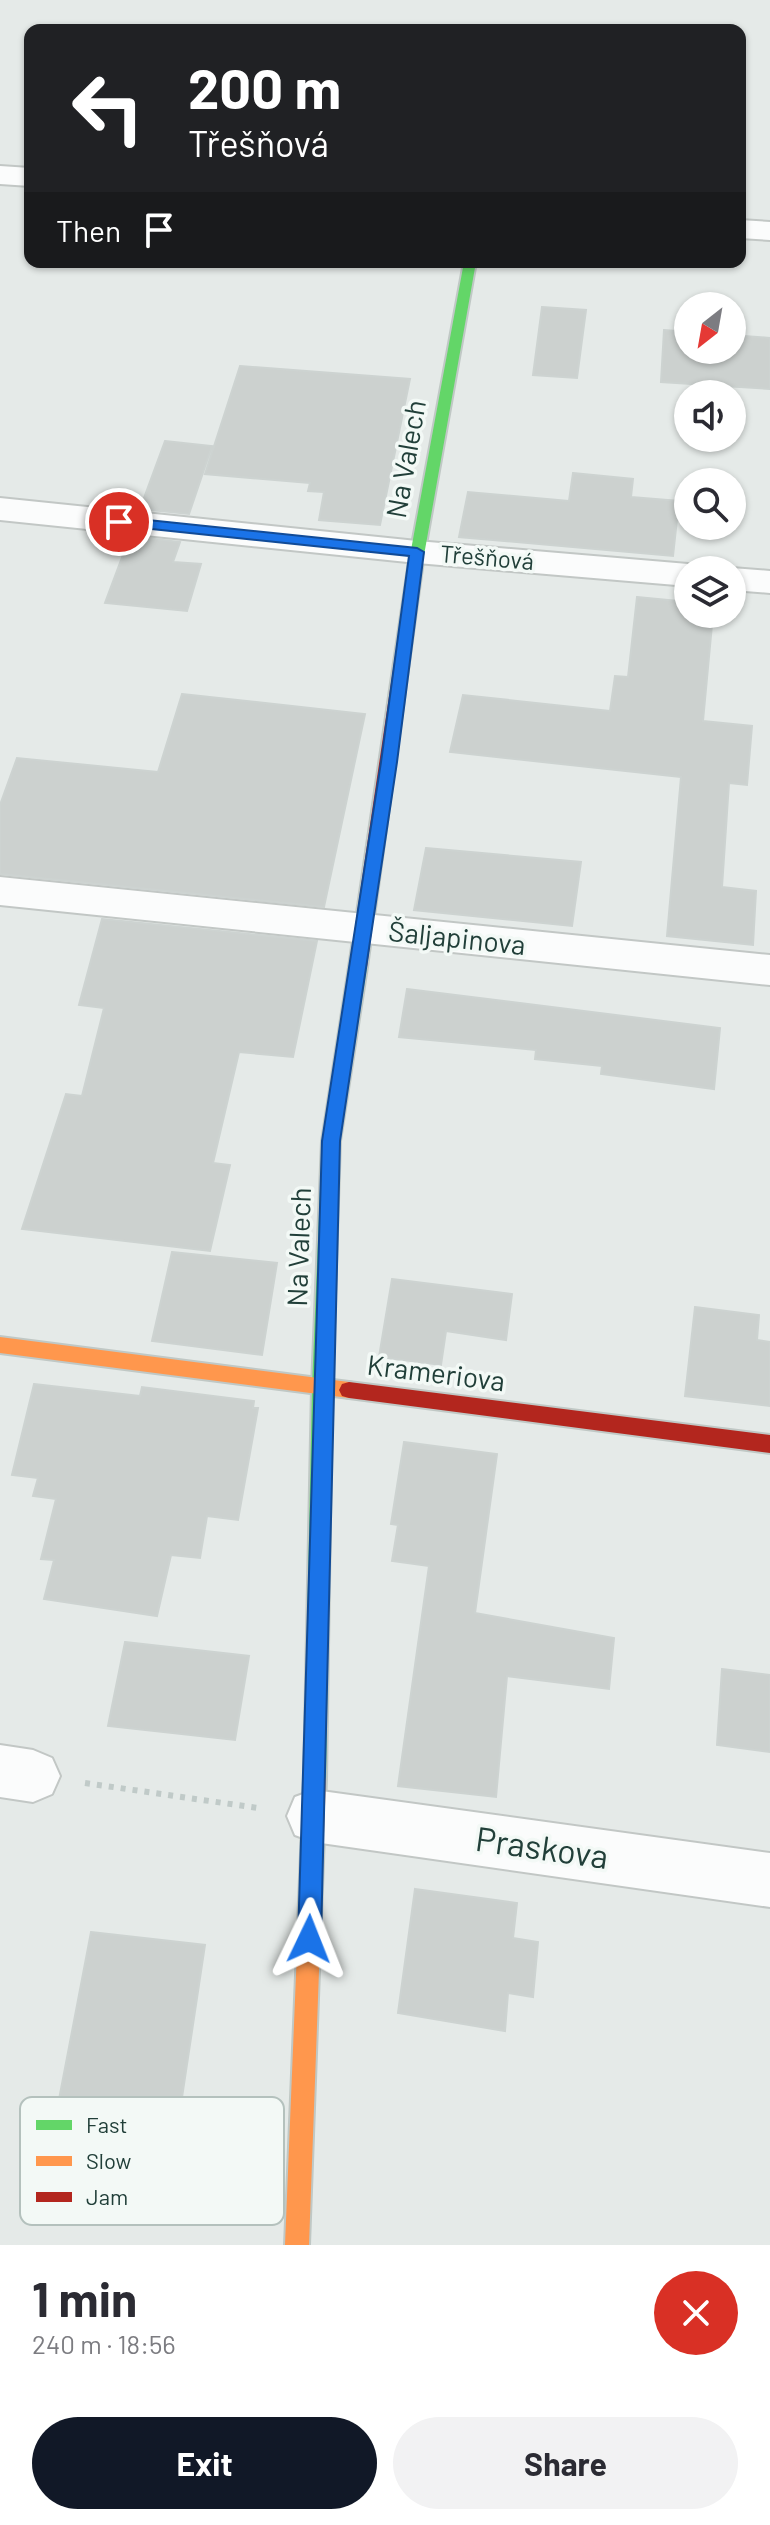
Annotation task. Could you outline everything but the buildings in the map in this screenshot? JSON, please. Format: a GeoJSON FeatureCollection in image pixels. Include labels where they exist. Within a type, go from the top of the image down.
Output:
{"type":"FeatureCollection","features":[{"type":"Feature","properties":{"kind":"street"},"geometry":{"type":"LineString","coordinates":[[0,175],[24,177]]}},
{"type":"Feature","properties":{"kind":"street"},"geometry":{"type":"LineString","coordinates":[[746,229],[770,231]]}},
{"type":"Feature","properties":{"kind":"street","name":"Na Valech"},"geometry":{"type":"LineString","coordinates":[[297,2245],[314,1816],[322,1387],[331,1141],[389,762],[417,552],[469,268]]}},
{"type":"Feature","properties":{"kind":"street","name":"Třešňová"},"geometry":{"type":"LineString","coordinates":[[0,509],[417,552],[674,574]]}},
{"type":"Feature","properties":{"kind":"street"},"geometry":{"type":"LineString","coordinates":[[746,580],[770,582]]}},
{"type":"Feature","properties":{"kind":"street","name":"Šaljapinova"},"geometry":{"type":"LineString","coordinates":[[0,891],[770,970]]}},
{"type":"Feature","properties":{"kind":"street","name":"Krameriova"},"geometry":{"type":"LineString","coordinates":[[0,1345],[770,1444]]}},
{"type":"Feature","properties":{"kind":"street","name":"Praskova"},"geometry":{"type":"LineString","coordinates":[[314,1816],[770,1880]]}},
{"type":"Feature","properties":{"kind":"path"},"geometry":{"type":"LineString","coordinates":[[16,1773],[314,1816]]}},
{"type":"Feature","properties":{"kind":"traffic: fast"},"geometry":{"type":"LineString","coordinates":[[416,561],[469,268]]}},
{"type":"Feature","properties":{"kind":"traffic: fast"},"geometry":{"type":"LineString","coordinates":[[315,1779],[322,1387],[331,1141],[358,967]]}},
{"type":"Feature","properties":{"kind":"traffic: slow"},"geometry":{"type":"LineString","coordinates":[[0,1345],[349,1390]]}},
{"type":"Feature","properties":{"kind":"traffic: slow"},"geometry":{"type":"LineString","coordinates":[[297,2245],[315,1779]]}},
{"type":"Feature","properties":{"kind":"traffic: jam"},"geometry":{"type":"LineString","coordinates":[[358,967],[416,561]]}},
{"type":"Feature","properties":{"kind":"traffic: jam"},"geometry":{"type":"LineString","coordinates":[[349,1390],[770,1444]]}},
{"type":"Feature","properties":{"kind":"route"},"geometry":{"type":"LineString","coordinates":[[119,522],[417,552],[389,762],[331,1141],[309,1939]]}}]}
